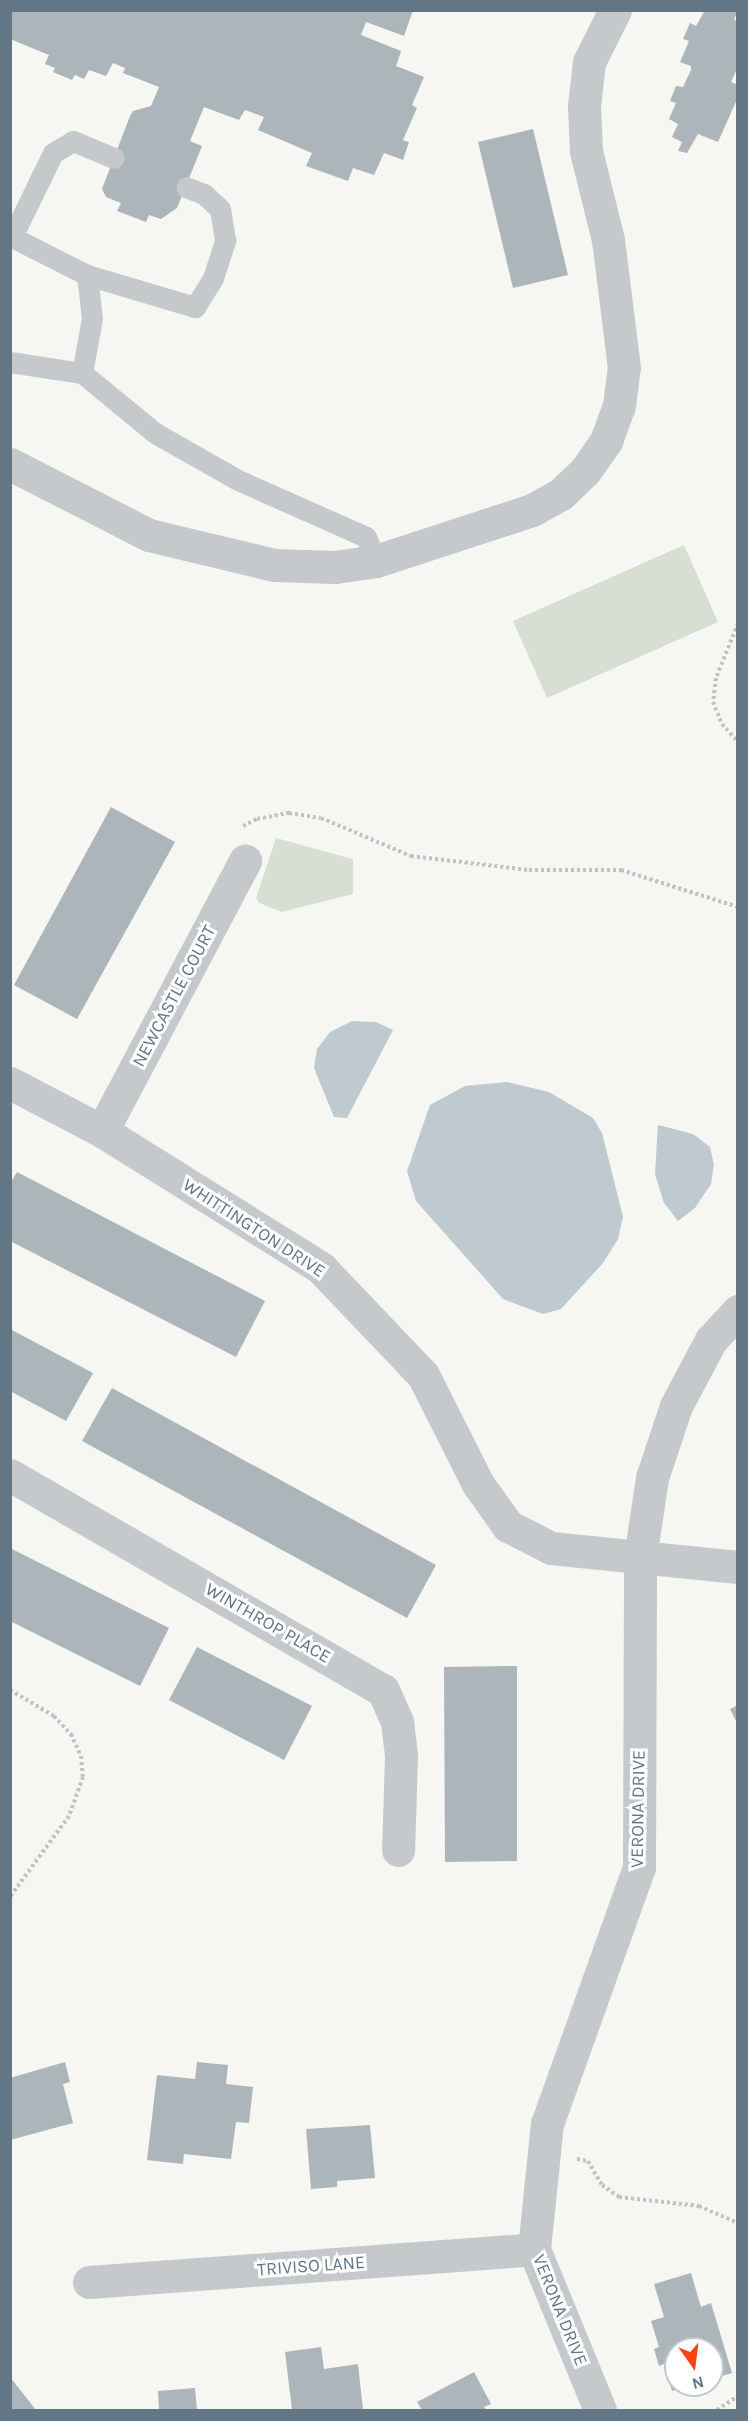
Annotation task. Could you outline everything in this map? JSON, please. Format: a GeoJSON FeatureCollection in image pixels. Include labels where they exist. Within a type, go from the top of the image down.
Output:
{"type":"FeatureCollection","features":[{"type":"Feature","properties":{"kind":"street"},"geometry":{"type":"LineString","coordinates":[[10,464],[148,535],[258,563],[335,567],[376,561],[541,504],[561,494],[585,471],[606,441],[619,406],[623,350],[608,240],[586,151],[584,106],[589,62],[615,10]]}},
{"type":"Feature","properties":{"kind":"street","name":"NEWCASTLE COURT"},"geometry":{"type":"LineString","coordinates":[[102,1131],[245,861]]}},
{"type":"Feature","properties":{"kind":"street","name":"WHITTINGTON DRIVE"},"geometry":{"type":"LineString","coordinates":[[10,1083],[102,1131],[321,1268],[423,1375],[478,1484],[508,1526],[551,1548],[738,1568]]}},
{"type":"Feature","properties":{"kind":"street","name":"VERONA DRIVE"},"geometry":{"type":"LineString","coordinates":[[600,2410],[534,2249],[547,2124],[639,1867],[640,1558],[652,1478],[676,1406],[711,1340],[738,1311]]}},
{"type":"Feature","properties":{"kind":"street","name":"WINTHROP PLACE"},"geometry":{"type":"LineString","coordinates":[[10,1475],[383,1690],[397,1722],[401,1757],[398,1850]]}},
{"type":"Feature","properties":{"kind":"street","name":"TRIVISO LANE"},"geometry":{"type":"LineString","coordinates":[[89,2282],[534,2249]]}},
{"type":"Feature","properties":{"kind":"lane"},"geometry":{"type":"LineString","coordinates":[[114,158],[73,141],[52,153],[11,236],[87,275],[195,307],[213,278],[225,240],[220,209],[204,194],[186,187]]}},
{"type":"Feature","properties":{"kind":"lane"},"geometry":{"type":"LineString","coordinates":[[82,373],[92,318],[87,275]]}},
{"type":"Feature","properties":{"kind":"lane"},"geometry":{"type":"LineString","coordinates":[[10,362],[82,373],[155,433],[238,480],[366,537],[376,561]]}},
{"type":"Feature","properties":{"kind":"path"},"geometry":{"type":"LineString","coordinates":[[738,623],[716,678],[713,702],[722,723],[738,742]]}},
{"type":"Feature","properties":{"kind":"path"},"geometry":{"type":"LineString","coordinates":[[236,830],[257,819],[289,813],[331,822],[411,856],[529,870],[621,870],[738,908]]}},
{"type":"Feature","properties":{"kind":"path"},"geometry":{"type":"LineString","coordinates":[[10,1690],[54,1716],[71,1734],[81,1756],[83,1777],[69,1816],[10,1897]]}},
{"type":"Feature","properties":{"kind":"path"},"geometry":{"type":"LineString","coordinates":[[544,2150],[588,2162],[602,2185],[619,2197],[699,2206],[738,2223]]}},
{"type":"Feature","properties":{"kind":"path"},"geometry":{"type":"LineString","coordinates":[[717,2410],[738,2396]]}},
{"type":"Feature","properties":{"kind":"shaded area"},"geometry":{"type":"Polygon","coordinates":[[[684,545],[718,622],[547,698],[513,621],[684,545]]]}},
{"type":"Feature","properties":{"kind":"shaded area"},"geometry":{"type":"Polygon","coordinates":[[[276,838],[353,859],[353,894],[282,912],[259,903],[256,898],[276,838]]]}},
{"type":"Feature","properties":{"kind":"shaded area"},"geometry":{"type":"Polygon","coordinates":[[[352,1021],[376,1022],[393,1030],[347,1118],[334,1117],[314,1068],[317,1049],[330,1032],[352,1021]]]}},
{"type":"Feature","properties":{"kind":"shaded area"},"geometry":{"type":"Polygon","coordinates":[[[507,1082],[549,1092],[593,1118],[602,1133],[623,1217],[618,1239],[603,1263],[561,1309],[543,1314],[503,1299],[416,1201],[407,1171],[430,1105],[465,1086],[507,1082]]]}},
{"type":"Feature","properties":{"kind":"shaded area"},"geometry":{"type":"Polygon","coordinates":[[[658,1125],[693,1134],[710,1147],[714,1165],[711,1184],[695,1208],[678,1221],[664,1203],[655,1174],[658,1125]]]}},
{"type":"Feature","properties":{"kind":"building"},"geometry":{"type":"Polygon","coordinates":[[[10,10],[413,10],[404,36],[366,22],[361,35],[401,51],[396,66],[424,77],[412,105],[417,108],[403,140],[409,142],[403,160],[384,153],[374,175],[353,168],[348,181],[306,166],[312,153],[258,130],[264,117],[245,110],[239,120],[204,107],[190,141],[202,146],[177,208],[161,219],[149,215],[146,222],[117,211],[121,203],[106,197],[102,189],[130,116],[133,111],[151,106],[159,87],[123,73],[125,68],[113,63],[106,76],[89,70],[84,79],[75,75],[72,80],[53,72],[55,68],[45,64],[49,55],[10,39],[10,10]]]}},
{"type":"Feature","properties":{"kind":"building"},"geometry":{"type":"Polygon","coordinates":[[[705,10],[738,10],[734,20],[738,21],[738,67],[731,82],[738,85],[738,97],[718,142],[698,134],[687,153],[678,151],[682,142],[672,137],[678,124],[669,119],[676,103],[670,101],[676,86],[683,87],[691,70],[691,66],[680,62],[689,41],[683,39],[690,23],[696,26],[705,10]]]}},
{"type":"Feature","properties":{"kind":"building"},"geometry":{"type":"Polygon","coordinates":[[[533,129],[568,275],[513,288],[478,142],[533,129]]]}},
{"type":"Feature","properties":{"kind":"building"},"geometry":{"type":"Polygon","coordinates":[[[111,807],[175,842],[77,1019],[14,985],[111,807]]]}},
{"type":"Feature","properties":{"kind":"building"},"geometry":{"type":"Polygon","coordinates":[[[17,1172],[265,1301],[236,1357],[10,1241],[10,1184],[17,1172]]]}},
{"type":"Feature","properties":{"kind":"building"},"geometry":{"type":"Polygon","coordinates":[[[10,1329],[93,1373],[66,1421],[10,1391],[10,1329]]]}},
{"type":"Feature","properties":{"kind":"building"},"geometry":{"type":"Polygon","coordinates":[[[112,1388],[436,1565],[407,1618],[82,1441],[112,1388]]]}},
{"type":"Feature","properties":{"kind":"building"},"geometry":{"type":"Polygon","coordinates":[[[10,1548],[169,1628],[140,1686],[10,1621],[10,1548]]]}},
{"type":"Feature","properties":{"kind":"building"},"geometry":{"type":"Polygon","coordinates":[[[197,1647],[312,1706],[284,1760],[169,1700],[197,1647]]]}},
{"type":"Feature","properties":{"kind":"building"},"geometry":{"type":"Polygon","coordinates":[[[517,1666],[517,1861],[445,1862],[444,1667],[517,1666]]]}},
{"type":"Feature","properties":{"kind":"building"},"geometry":{"type":"Polygon","coordinates":[[[738,1705],[738,1725],[730,1709],[738,1705]]]}},
{"type":"Feature","properties":{"kind":"building"},"geometry":{"type":"Polygon","coordinates":[[[65,2062],[70,2082],[63,2084],[73,2123],[10,2140],[10,2078],[65,2062]]]}},
{"type":"Feature","properties":{"kind":"building"},"geometry":{"type":"Polygon","coordinates":[[[197,2062],[228,2065],[226,2084],[253,2087],[249,2123],[236,2122],[231,2159],[184,2154],[183,2164],[147,2160],[157,2075],[195,2079],[197,2062]]]}},
{"type":"Feature","properties":{"kind":"building"},"geometry":{"type":"Polygon","coordinates":[[[370,2125],[375,2178],[337,2181],[337,2187],[311,2189],[306,2129],[370,2125]]]}},
{"type":"Feature","properties":{"kind":"building"},"geometry":{"type":"Polygon","coordinates":[[[691,2273],[701,2307],[711,2303],[721,2337],[664,2337],[664,2364],[659,2366],[654,2349],[659,2347],[651,2321],[664,2317],[654,2284],[691,2273]]]}},
{"type":"Feature","properties":{"kind":"building"},"geometry":{"type":"Polygon","coordinates":[[[724,2346],[732,2373],[724,2375],[724,2346]]]}},
{"type":"Feature","properties":{"kind":"building"},"geometry":{"type":"Polygon","coordinates":[[[321,2347],[324,2369],[358,2364],[363,2410],[292,2410],[285,2352],[321,2347]]]}},
{"type":"Feature","properties":{"kind":"building"},"geometry":{"type":"Polygon","coordinates":[[[474,2372],[491,2404],[484,2407],[486,2410],[422,2410],[417,2402],[474,2372]]]}},
{"type":"Feature","properties":{"kind":"building"},"geometry":{"type":"Polygon","coordinates":[[[10,2377],[36,2410],[10,2410],[10,2377]]]}},
{"type":"Feature","properties":{"kind":"building"},"geometry":{"type":"Polygon","coordinates":[[[195,2388],[197,2410],[159,2410],[158,2391],[195,2388]]]}}]}
